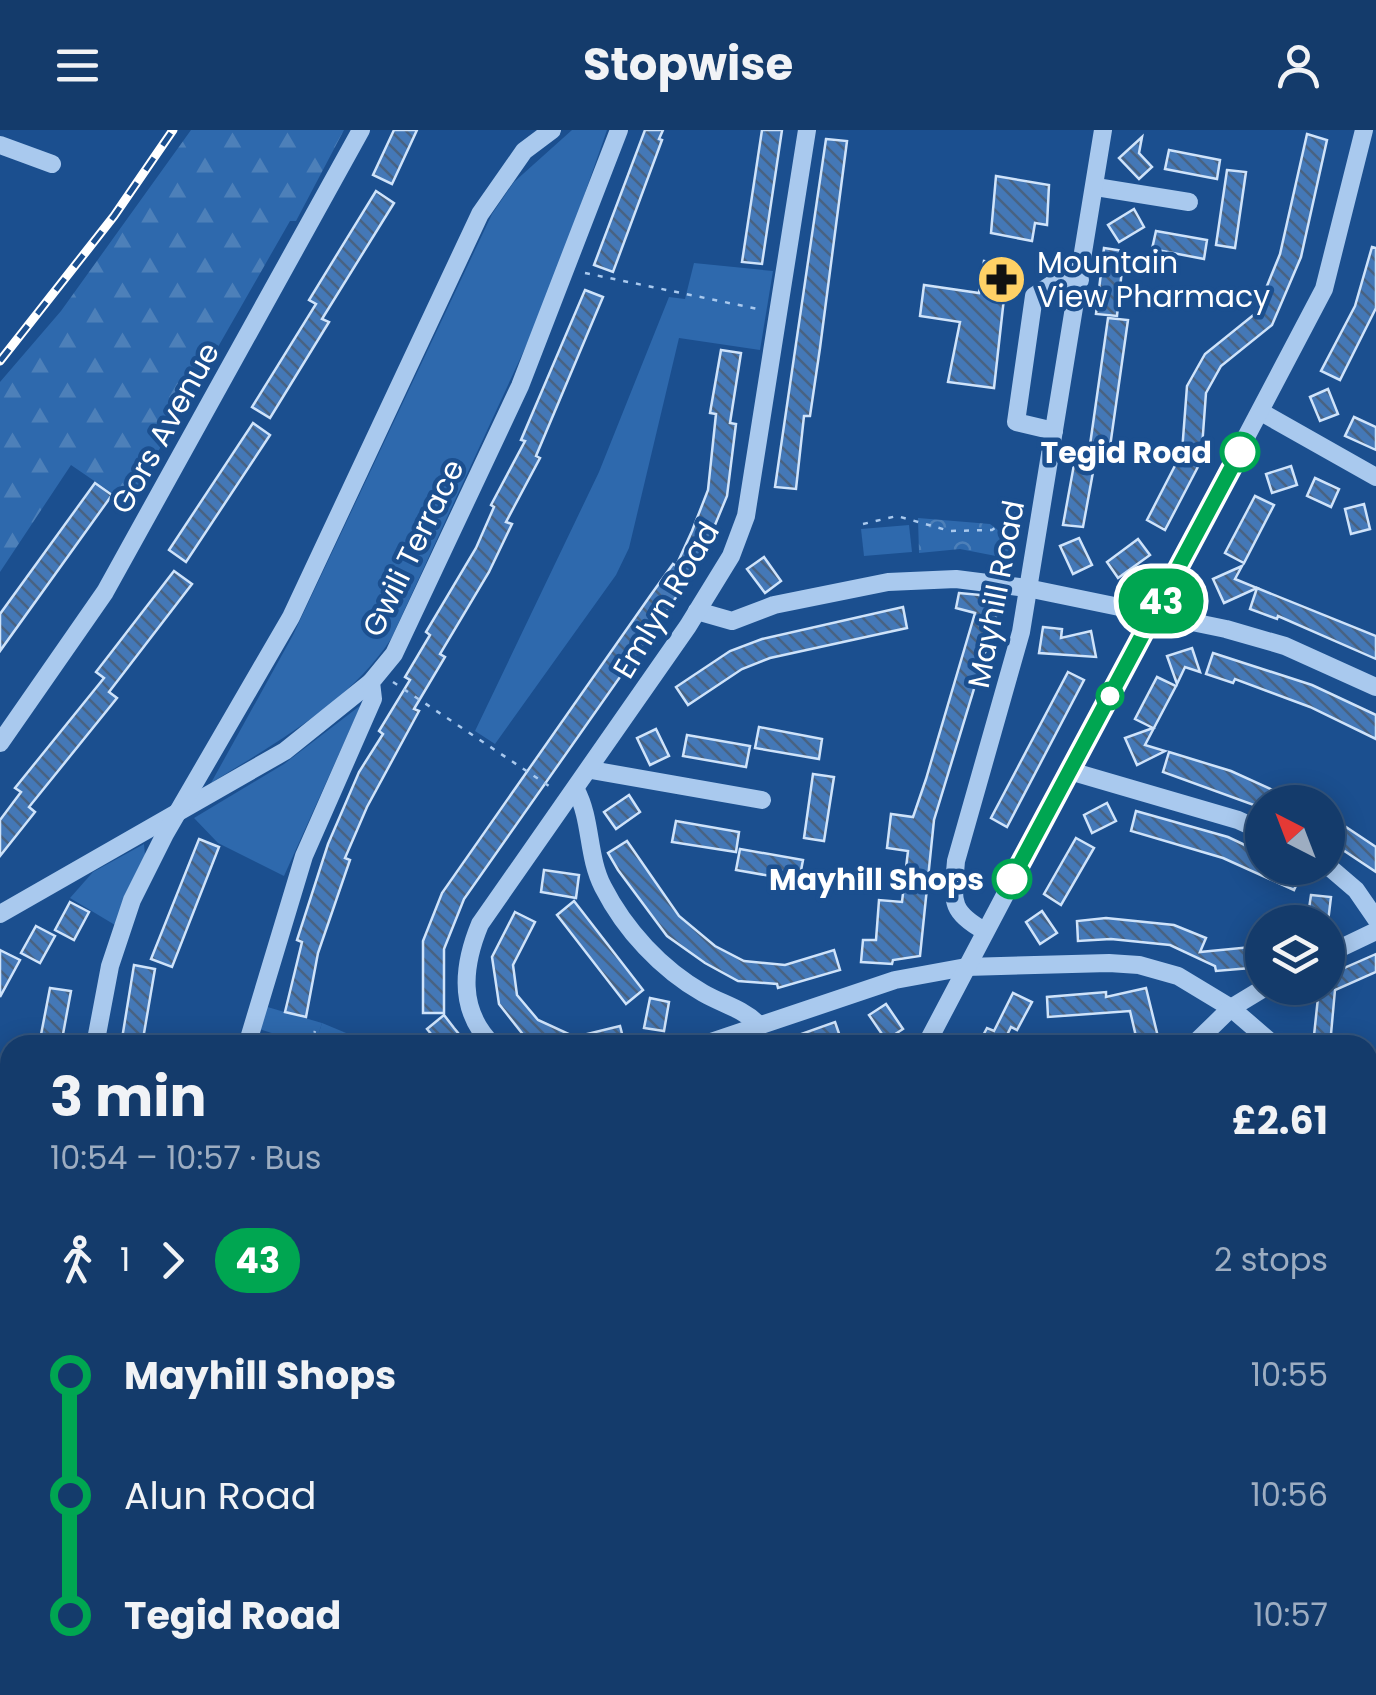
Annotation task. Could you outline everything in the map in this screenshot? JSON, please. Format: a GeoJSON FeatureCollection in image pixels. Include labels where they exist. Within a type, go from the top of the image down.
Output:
{"type":"FeatureCollection","features":[{"type":"Feature","properties":{"kind":"street","name":"Gors Avenue"},"geometry":{"type":"LineString","coordinates":[[0,742],[105,592],[361,130]]}},
{"type":"Feature","properties":{"kind":"street"},"geometry":{"type":"LineString","coordinates":[[97,1035],[110,966],[132,900],[176,814],[291,617],[480,214],[524,151],[552,130]]}},
{"type":"Feature","properties":{"kind":"street","name":"Gwili Terrace"},"geometry":{"type":"LineString","coordinates":[[249,1035],[304,856],[373,699],[375,677],[394,654],[520,386],[619,130]]}},
{"type":"Feature","properties":{"kind":"street","name":"Emlyn Road"},"geometry":{"type":"LineString","coordinates":[[487,1035],[470,1008],[466,958],[480,924],[591,770],[698,611],[731,556],[746,516],[807,130]]}},
{"type":"Feature","properties":{"kind":"street","name":"Mayhill Road"},"geometry":{"type":"LineString","coordinates":[[985,931],[960,918],[953,899],[956,861],[997,723],[1027,588],[1103,130]]}},
{"type":"Feature","properties":{"kind":"street"},"geometry":{"type":"LineString","coordinates":[[931,1035],[1324,289],[1364,130]]}},
{"type":"Feature","properties":{"kind":"street"},"geometry":{"type":"LineString","coordinates":[[0,145],[52,164]]}},
{"type":"Feature","properties":{"kind":"street"},"geometry":{"type":"LineString","coordinates":[[1096,187],[1189,202]]}},
{"type":"Feature","properties":{"kind":"street"},"geometry":{"type":"LineString","coordinates":[[1054,431],[1016,422],[1034,296],[1060,279],[1080,280]]}},
{"type":"Feature","properties":{"kind":"street"},"geometry":{"type":"LineString","coordinates":[[1262,412],[1376,477]]}},
{"type":"Feature","properties":{"kind":"street"},"geometry":{"type":"LineString","coordinates":[[698,611],[732,621],[774,605],[888,582],[956,579],[1027,588],[1285,646],[1376,688]]}},
{"type":"Feature","properties":{"kind":"street"},"geometry":{"type":"LineString","coordinates":[[0,914],[285,750],[375,677]]}},
{"type":"Feature","properties":{"kind":"street"},"geometry":{"type":"LineString","coordinates":[[591,770],[762,800]]}},
{"type":"Feature","properties":{"kind":"street"},"geometry":{"type":"LineString","coordinates":[[1070,771],[1245,824]]}},
{"type":"Feature","properties":{"kind":"street"},"geometry":{"type":"LineString","coordinates":[[572,795],[586,809],[590,850],[602,885],[630,929],[671,972],[757,1023]]}},
{"type":"Feature","properties":{"kind":"street"},"geometry":{"type":"LineString","coordinates":[[1345,881],[1376,918]]}},
{"type":"Feature","properties":{"kind":"street"},"geometry":{"type":"LineString","coordinates":[[1345,946],[1376,931]]}},
{"type":"Feature","properties":{"kind":"street"},"geometry":{"type":"LineString","coordinates":[[727,1035],[895,980],[966,967],[1139,965],[1178,976],[1231,1008],[1262,1035]]}},
{"type":"Feature","properties":{"kind":"street"},"geometry":{"type":"LineString","coordinates":[[1203,1035],[1245,1000]]}},
{"type":"Feature","properties":{"kind":"path"},"geometry":{"type":"LineString","coordinates":[[568,269],[780,312]]}},
{"type":"Feature","properties":{"kind":"path"},"geometry":{"type":"LineString","coordinates":[[863,524],[896,516],[950,531],[992,530],[1021,506],[1041,508]]}},
{"type":"Feature","properties":{"kind":"path"},"geometry":{"type":"LineString","coordinates":[[375,677],[572,795]]}},
{"type":"Feature","properties":{"kind":"path"},"geometry":{"type":"LineString","coordinates":[[314,1035],[315,1031]]}},
{"type":"Feature","properties":{"kind":"green space"},"geometry":{"type":"Polygon","coordinates":[[[191,130],[344,130],[296,221],[290,221],[128,504],[71,465],[0,572],[0,382],[61,311],[191,130]]]}},
{"type":"Feature","properties":{"kind":"green space"},"geometry":{"type":"Polygon","coordinates":[[[572,130],[607,130],[549,296],[391,639],[374,662],[332,702],[211,783],[293,635],[492,214],[514,182],[572,130]]]}},
{"type":"Feature","properties":{"kind":"green space"},"geometry":{"type":"Polygon","coordinates":[[[694,263],[773,271],[760,350],[679,338],[629,548],[616,575],[495,744],[475,731],[599,472],[669,297],[685,299],[694,263]]]}},
{"type":"Feature","properties":{"kind":"green space"},"geometry":{"type":"Polygon","coordinates":[[[918,518],[990,524],[1011,540],[1009,553],[996,556],[960,549],[919,553],[918,518]]]}},
{"type":"Feature","properties":{"kind":"green space"},"geometry":{"type":"Polygon","coordinates":[[[909,525],[912,552],[864,556],[861,529],[909,525]]]}},
{"type":"Feature","properties":{"kind":"green space"},"geometry":{"type":"Polygon","coordinates":[[[361,705],[284,876],[218,843],[194,818],[284,764],[361,705]]]}},
{"type":"Feature","properties":{"kind":"green space"},"geometry":{"type":"Polygon","coordinates":[[[144,844],[145,855],[115,925],[70,898],[93,872],[144,844]]]}},
{"type":"Feature","properties":{"kind":"green space"},"geometry":{"type":"Polygon","coordinates":[[[264,1006],[322,1023],[318,1035],[278,1035],[259,1029],[264,1006]]]}},
{"type":"Feature","properties":{"kind":"green space"},"geometry":{"type":"Polygon","coordinates":[[[322,1023],[351,1035],[318,1035],[322,1023]]]}},
{"type":"Feature","properties":{"kind":"building"},"geometry":{"type":"Polygon","coordinates":[[[394,130],[417,130],[392,184],[373,175],[394,130]]]}},
{"type":"Feature","properties":{"kind":"building"},"geometry":{"type":"Polygon","coordinates":[[[645,130],[663,130],[659,139],[662,140],[613,272],[594,265],[645,130]]]}},
{"type":"Feature","properties":{"kind":"building"},"geometry":{"type":"Polygon","coordinates":[[[762,130],[782,130],[762,264],[742,262],[762,130]]]}},
{"type":"Feature","properties":{"kind":"building"},"geometry":{"type":"Polygon","coordinates":[[[1307,134],[1327,140],[1301,257],[1272,325],[1221,366],[1206,393],[1201,461],[1165,530],[1147,520],[1182,452],[1187,386],[1205,354],[1256,313],[1280,254],[1307,134]]]}},
{"type":"Feature","properties":{"kind":"building"},"geometry":{"type":"Polygon","coordinates":[[[1142,137],[1139,153],[1152,167],[1139,179],[1119,158],[1142,137]]]}},
{"type":"Feature","properties":{"kind":"building"},"geometry":{"type":"Polygon","coordinates":[[[826,139],[847,141],[820,348],[810,416],[804,416],[796,489],[775,487],[826,139]]]}},
{"type":"Feature","properties":{"kind":"building"},"geometry":{"type":"Polygon","coordinates":[[[1169,150],[1220,160],[1217,179],[1165,169],[1169,150]]]}},
{"type":"Feature","properties":{"kind":"building"},"geometry":{"type":"Polygon","coordinates":[[[1227,170],[1246,172],[1235,248],[1216,245],[1227,170]]]}},
{"type":"Feature","properties":{"kind":"building"},"geometry":{"type":"Polygon","coordinates":[[[996,176],[1049,185],[1047,225],[1035,223],[1032,241],[991,233],[996,176]]]}},
{"type":"Feature","properties":{"kind":"building"},"geometry":{"type":"Polygon","coordinates":[[[376,191],[394,203],[322,319],[329,322],[270,418],[252,407],[316,304],[309,300],[376,191]]]}},
{"type":"Feature","properties":{"kind":"building"},"geometry":{"type":"Polygon","coordinates":[[[1134,209],[1144,227],[1119,242],[1108,225],[1134,209]]]}},
{"type":"Feature","properties":{"kind":"building"},"geometry":{"type":"Polygon","coordinates":[[[1156,231],[1207,240],[1204,259],[1152,249],[1156,231]]]}},
{"type":"Feature","properties":{"kind":"building"},"geometry":{"type":"Polygon","coordinates":[[[1372,247],[1376,248],[1376,308],[1340,380],[1321,371],[1355,306],[1372,247]]]}},
{"type":"Feature","properties":{"kind":"building"},"geometry":{"type":"Polygon","coordinates":[[[1104,248],[1124,251],[1117,316],[1096,314],[1104,248]]]}},
{"type":"Feature","properties":{"kind":"building"},"geometry":{"type":"Polygon","coordinates":[[[984,261],[1014,266],[1010,290],[1005,289],[994,388],[948,382],[960,322],[920,316],[924,285],[979,293],[984,261]]]}},
{"type":"Feature","properties":{"kind":"building"},"geometry":{"type":"Polygon","coordinates":[[[585,290],[603,297],[536,456],[540,458],[506,522],[512,524],[489,572],[440,654],[445,657],[414,709],[419,711],[367,807],[345,858],[350,860],[318,953],[306,1017],[285,1012],[302,942],[297,940],[328,844],[359,772],[383,734],[379,731],[410,680],[405,677],[430,635],[426,632],[476,548],[494,507],[491,505],[525,441],[521,440],[585,290]]]}},
{"type":"Feature","properties":{"kind":"building"},"geometry":{"type":"Polygon","coordinates":[[[1108,318],[1128,320],[1108,461],[1088,459],[1108,318]]]}},
{"type":"Feature","properties":{"kind":"building"},"geometry":{"type":"Polygon","coordinates":[[[721,350],[741,353],[730,423],[736,424],[727,496],[698,566],[464,899],[444,949],[444,1013],[423,1013],[423,941],[442,893],[650,596],[673,564],[676,566],[692,531],[708,490],[716,414],[710,413],[721,350]]]}},
{"type":"Feature","properties":{"kind":"building"},"geometry":{"type":"Polygon","coordinates":[[[1328,389],[1338,414],[1320,421],[1310,397],[1328,389]]]}},
{"type":"Feature","properties":{"kind":"building"},"geometry":{"type":"Polygon","coordinates":[[[1354,417],[1376,427],[1376,450],[1345,436],[1354,417]]]}},
{"type":"Feature","properties":{"kind":"building"},"geometry":{"type":"Polygon","coordinates":[[[253,423],[270,435],[186,562],[169,550],[253,423]]]}},
{"type":"Feature","properties":{"kind":"building"},"geometry":{"type":"Polygon","coordinates":[[[1075,459],[1095,461],[1083,527],[1063,525],[1075,459]]]}},
{"type":"Feature","properties":{"kind":"building"},"geometry":{"type":"Polygon","coordinates":[[[1291,466],[1297,485],[1272,493],[1266,474],[1291,466]]]}},
{"type":"Feature","properties":{"kind":"building"},"geometry":{"type":"Polygon","coordinates":[[[1315,478],[1339,489],[1331,507],[1307,496],[1315,478]]]}},
{"type":"Feature","properties":{"kind":"building"},"geometry":{"type":"Polygon","coordinates":[[[95,483],[112,495],[0,651],[0,614],[95,483]]]}},
{"type":"Feature","properties":{"kind":"building"},"geometry":{"type":"Polygon","coordinates":[[[1255,496],[1274,505],[1244,563],[1225,553],[1255,496]]]}},
{"type":"Feature","properties":{"kind":"building"},"geometry":{"type":"Polygon","coordinates":[[[1364,504],[1370,529],[1351,534],[1345,509],[1364,504]]]}},
{"type":"Feature","properties":{"kind":"building"},"geometry":{"type":"Polygon","coordinates":[[[1079,538],[1092,565],[1073,574],[1060,546],[1079,538]]]}},
{"type":"Feature","properties":{"kind":"building"},"geometry":{"type":"Polygon","coordinates":[[[1138,539],[1150,555],[1118,578],[1107,562],[1138,539]]]}},
{"type":"Feature","properties":{"kind":"building"},"geometry":{"type":"Polygon","coordinates":[[[764,557],[781,581],[765,593],[747,569],[764,557]]]}},
{"type":"Feature","properties":{"kind":"building"},"geometry":{"type":"Polygon","coordinates":[[[1242,566],[1235,579],[1257,588],[1224,603],[1213,579],[1242,566]]]}},
{"type":"Feature","properties":{"kind":"building"},"geometry":{"type":"Polygon","coordinates":[[[174,571],[192,584],[109,692],[117,698],[29,807],[35,812],[0,856],[0,820],[21,792],[15,788],[104,678],[96,672],[174,571]]]}},
{"type":"Feature","properties":{"kind":"building"},"geometry":{"type":"Polygon","coordinates":[[[1257,588],[1376,636],[1376,659],[1278,616],[1277,619],[1250,609],[1257,588]]]}},
{"type":"Feature","properties":{"kind":"building"},"geometry":{"type":"Polygon","coordinates":[[[959,593],[1002,597],[934,820],[920,956],[893,960],[892,964],[861,962],[863,940],[876,940],[879,900],[902,902],[908,851],[887,848],[891,814],[913,817],[926,779],[975,613],[956,608],[959,593]]]}},
{"type":"Feature","properties":{"kind":"building"},"geometry":{"type":"Polygon","coordinates":[[[903,607],[907,628],[770,658],[742,669],[688,705],[676,687],[730,651],[762,639],[903,607]]]}},
{"type":"Feature","properties":{"kind":"building"},"geometry":{"type":"Polygon","coordinates":[[[1043,627],[1062,629],[1061,638],[1091,631],[1096,657],[1039,653],[1043,627]]]}},
{"type":"Feature","properties":{"kind":"building"},"geometry":{"type":"Polygon","coordinates":[[[1192,648],[1200,672],[1185,667],[1177,684],[1167,656],[1192,648]]]}},
{"type":"Feature","properties":{"kind":"building"},"geometry":{"type":"Polygon","coordinates":[[[1213,653],[1312,685],[1376,715],[1376,739],[1310,707],[1235,679],[1233,683],[1206,674],[1213,653]]]}},
{"type":"Feature","properties":{"kind":"building"},"geometry":{"type":"Polygon","coordinates":[[[1068,672],[1084,680],[1007,827],[991,818],[1068,672]]]}},
{"type":"Feature","properties":{"kind":"building"},"geometry":{"type":"Polygon","coordinates":[[[1157,677],[1176,686],[1145,745],[1165,751],[1137,765],[1125,738],[1153,728],[1135,719],[1157,677]]]}},
{"type":"Feature","properties":{"kind":"building"},"geometry":{"type":"Polygon","coordinates":[[[759,727],[822,739],[819,759],[755,748],[759,727]]]}},
{"type":"Feature","properties":{"kind":"building"},"geometry":{"type":"Polygon","coordinates":[[[656,729],[669,756],[650,765],[637,738],[656,729]]]}},
{"type":"Feature","properties":{"kind":"building"},"geometry":{"type":"Polygon","coordinates":[[[687,735],[750,746],[746,767],[683,756],[687,735]]]}},
{"type":"Feature","properties":{"kind":"building"},"geometry":{"type":"Polygon","coordinates":[[[1169,752],[1262,785],[1245,785],[1245,802],[1163,772],[1169,752]]]}},
{"type":"Feature","properties":{"kind":"building"},"geometry":{"type":"Polygon","coordinates":[[[813,774],[834,777],[824,841],[804,838],[813,774]]]}},
{"type":"Feature","properties":{"kind":"building"},"geometry":{"type":"Polygon","coordinates":[[[629,795],[640,812],[616,829],[604,812],[629,795]]]}},
{"type":"Feature","properties":{"kind":"building"},"geometry":{"type":"Polygon","coordinates":[[[1107,803],[1116,821],[1092,833],[1084,815],[1107,803]]]}},
{"type":"Feature","properties":{"kind":"building"},"geometry":{"type":"Polygon","coordinates":[[[1136,811],[1228,837],[1245,845],[1245,868],[1223,858],[1131,831],[1136,811]]]}},
{"type":"Feature","properties":{"kind":"building"},"geometry":{"type":"Polygon","coordinates":[[[676,821],[739,832],[736,852],[672,842],[676,821]]]}},
{"type":"Feature","properties":{"kind":"building"},"geometry":{"type":"Polygon","coordinates":[[[1345,826],[1376,847],[1376,872],[1345,851],[1345,826]]]}},
{"type":"Feature","properties":{"kind":"building"},"geometry":{"type":"Polygon","coordinates":[[[1076,838],[1094,848],[1061,905],[1044,894],[1076,838]]]}},
{"type":"Feature","properties":{"kind":"building"},"geometry":{"type":"Polygon","coordinates":[[[199,839],[219,847],[172,967],[151,959],[199,839]]]}},
{"type":"Feature","properties":{"kind":"building"},"geometry":{"type":"Polygon","coordinates":[[[627,841],[679,916],[715,946],[744,961],[785,965],[834,950],[840,970],[778,988],[777,984],[738,981],[705,963],[667,936],[618,870],[608,853],[627,841]]]}},
{"type":"Feature","properties":{"kind":"building"},"geometry":{"type":"Polygon","coordinates":[[[740,849],[803,860],[799,881],[736,870],[740,849]]]}},
{"type":"Feature","properties":{"kind":"building"},"geometry":{"type":"Polygon","coordinates":[[[544,870],[579,875],[576,898],[541,892],[544,870]]]}},
{"type":"Feature","properties":{"kind":"building"},"geometry":{"type":"Polygon","coordinates":[[[1311,895],[1331,897],[1330,905],[1310,905],[1311,895]]]}},
{"type":"Feature","properties":{"kind":"building"},"geometry":{"type":"Polygon","coordinates":[[[574,901],[643,990],[626,1004],[557,915],[574,901]]]}},
{"type":"Feature","properties":{"kind":"building"},"geometry":{"type":"Polygon","coordinates":[[[70,902],[89,912],[74,940],[55,930],[70,902]]]}},
{"type":"Feature","properties":{"kind":"building"},"geometry":{"type":"Polygon","coordinates":[[[1042,911],[1057,933],[1040,944],[1026,922],[1042,911]]]}},
{"type":"Feature","properties":{"kind":"building"},"geometry":{"type":"Polygon","coordinates":[[[515,912],[535,922],[513,965],[517,995],[538,1020],[571,1035],[523,1035],[499,1004],[492,957],[515,912]]]}},
{"type":"Feature","properties":{"kind":"building"},"geometry":{"type":"Polygon","coordinates":[[[1106,918],[1174,925],[1206,938],[1200,952],[1245,948],[1245,968],[1216,971],[1215,966],[1170,945],[1111,939],[1078,941],[1077,921],[1106,918]]]}},
{"type":"Feature","properties":{"kind":"building"},"geometry":{"type":"Polygon","coordinates":[[[36,926],[55,936],[40,963],[21,953],[36,926]]]}},
{"type":"Feature","properties":{"kind":"building"},"geometry":{"type":"Polygon","coordinates":[[[0,950],[20,960],[0,997],[0,950]]]}},
{"type":"Feature","properties":{"kind":"building"},"geometry":{"type":"Polygon","coordinates":[[[1376,954],[1376,972],[1345,986],[1345,968],[1376,954]]]}},
{"type":"Feature","properties":{"kind":"building"},"geometry":{"type":"Polygon","coordinates":[[[134,965],[155,969],[144,1035],[123,1035],[134,965]]]}},
{"type":"Feature","properties":{"kind":"building"},"geometry":{"type":"Polygon","coordinates":[[[50,988],[71,991],[63,1035],[41,1035],[50,988]]]}},
{"type":"Feature","properties":{"kind":"building"},"geometry":{"type":"Polygon","coordinates":[[[1146,988],[1158,1035],[1136,1035],[1130,1011],[1048,1017],[1047,997],[1106,992],[1106,997],[1146,988]]]}},
{"type":"Feature","properties":{"kind":"building"},"geometry":{"type":"Polygon","coordinates":[[[1013,993],[1032,1002],[1017,1030],[1011,1027],[1007,1035],[983,1035],[987,1028],[994,1031],[1013,993]]]}},
{"type":"Feature","properties":{"kind":"building"},"geometry":{"type":"Polygon","coordinates":[[[650,998],[669,1002],[664,1031],[644,1028],[650,998]]]}},
{"type":"Feature","properties":{"kind":"building"},"geometry":{"type":"Polygon","coordinates":[[[886,1004],[903,1029],[894,1035],[883,1035],[869,1015],[886,1004]]]}},
{"type":"Feature","properties":{"kind":"building"},"geometry":{"type":"Polygon","coordinates":[[[1317,1005],[1334,1005],[1331,1035],[1314,1035],[1317,1005]]]}},
{"type":"Feature","properties":{"kind":"building"},"geometry":{"type":"Polygon","coordinates":[[[444,1015],[460,1035],[432,1035],[427,1029],[444,1015]]]}},
{"type":"Feature","properties":{"kind":"building"},"geometry":{"type":"Polygon","coordinates":[[[835,1022],[840,1035],[798,1035],[835,1022]]]}},
{"type":"Feature","properties":{"kind":"building"},"geometry":{"type":"Polygon","coordinates":[[[620,1026],[622,1035],[583,1035],[620,1026]]]}},
{"type":"Feature","properties":{"kind":"railway"},"geometry":{"type":"LineString","coordinates":[[0,361],[114,216],[173,130]]}},
{"type":"Feature","properties":{"kind":"bus line","name":"43"},"geometry":{"type":"LineString","coordinates":[[1012,879],[1240,452]]}},
{"type":"Feature","properties":{"kind":"place","name":"Mountain View Pharmacy"},"geometry":{"type":"Point","coordinates":[1002,279]}},
{"type":"Feature","properties":{"kind":"place","name":"Tegid Road"},"geometry":{"type":"Point","coordinates":[1240,452]}},
{"type":"Feature","properties":{"kind":"place","name":"Mayhill Shops"},"geometry":{"type":"Point","coordinates":[1012,879]}}]}
